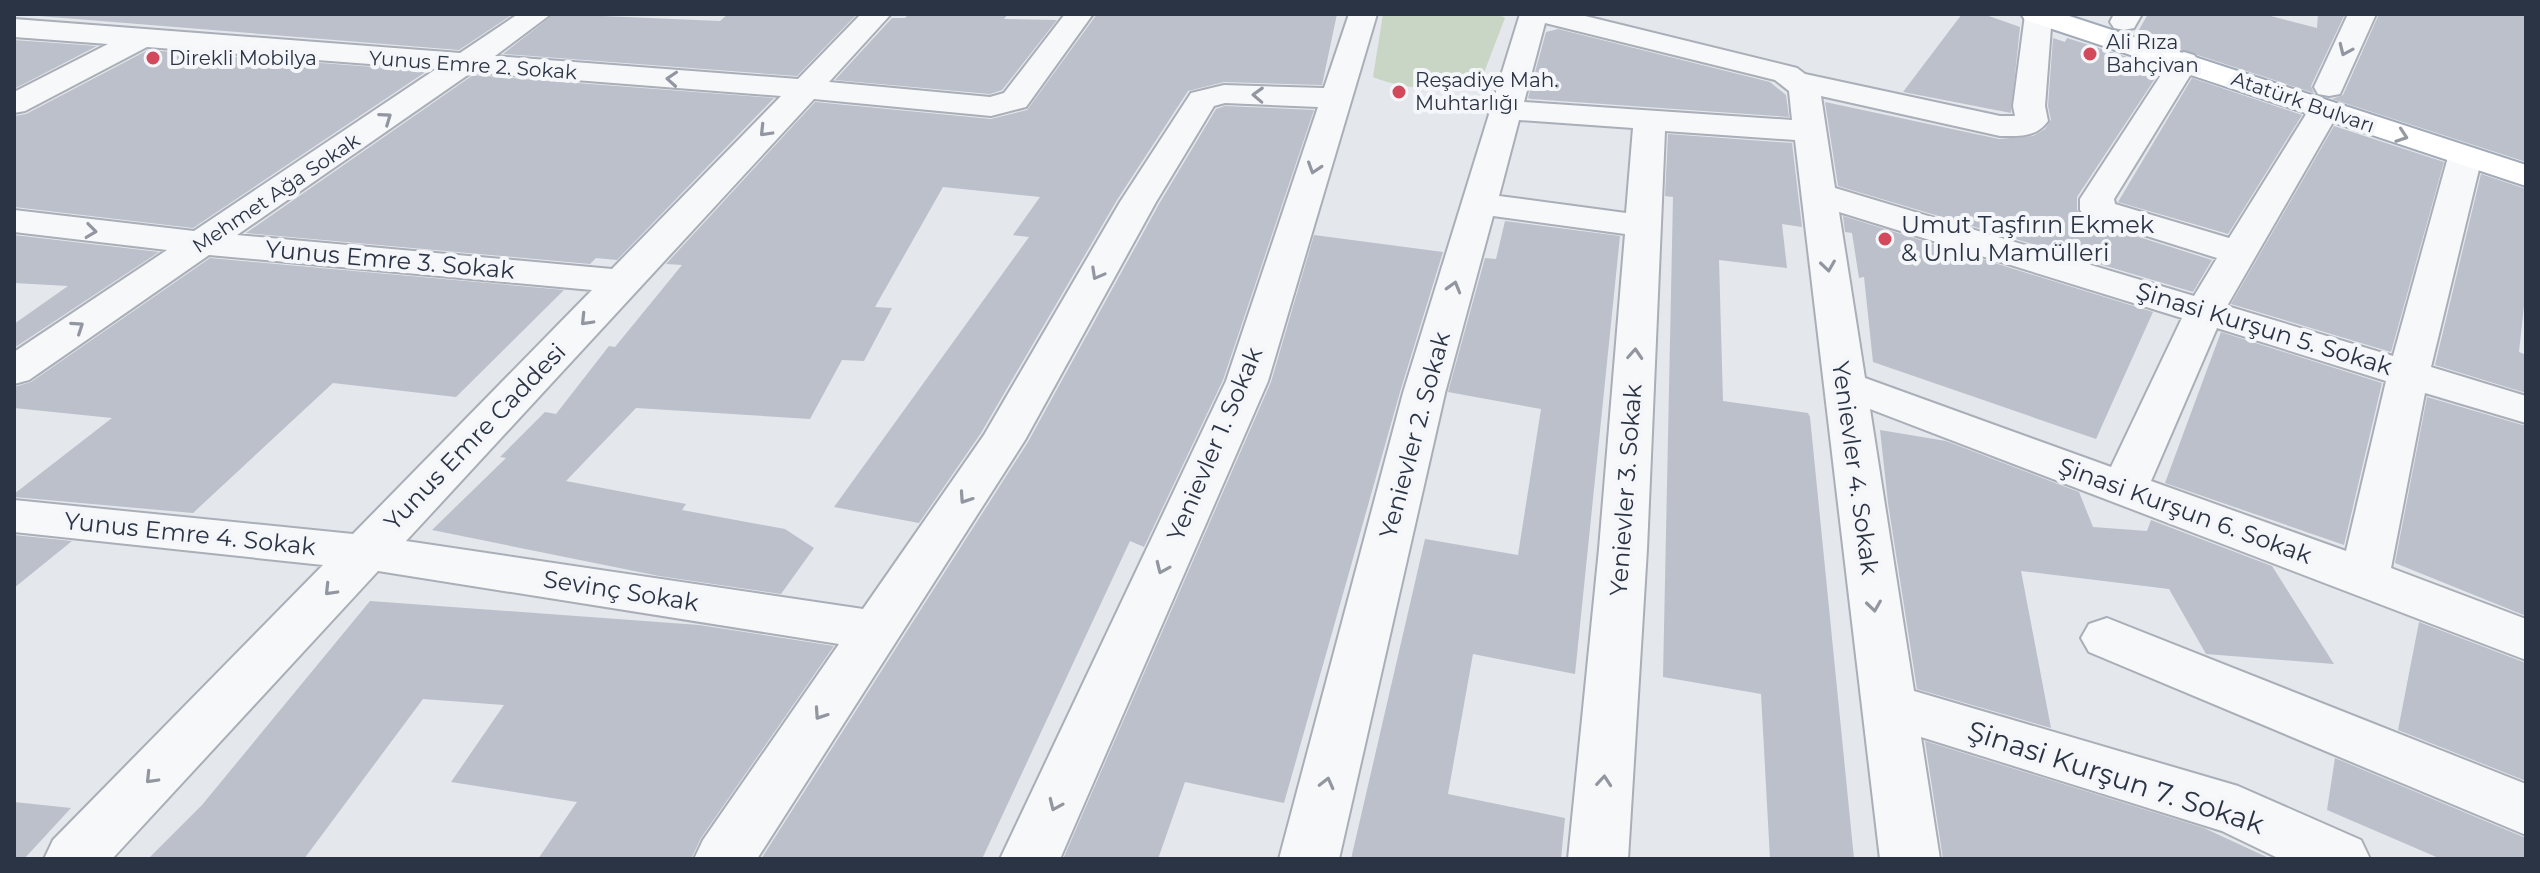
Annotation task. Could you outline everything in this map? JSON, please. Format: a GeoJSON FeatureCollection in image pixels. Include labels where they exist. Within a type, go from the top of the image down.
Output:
{"type":"FeatureCollection","features":[{"type":"Feature","properties":{"kind":"main road","name":"Atatürk Bulvarı"},"geometry":{"type":"LineString","coordinates":[[2037,15],[2184,61],[2526,150]]}},
{"type":"Feature","properties":{"kind":"main road","name":"Atatürk Bulvarı"},"geometry":{"type":"LineString","coordinates":[[2117,17],[2465,157],[2526,176]]}},
{"type":"Feature","properties":{"kind":"street"},"geometry":{"type":"LineString","coordinates":[[14,104],[190,14]]}},
{"type":"Feature","properties":{"kind":"street","name":"Mehmet Ağa Sokak"},"geometry":{"type":"LineString","coordinates":[[14,371],[537,14]]}},
{"type":"Feature","properties":{"kind":"street","name":"Yunus Emre Caddesi"},"geometry":{"type":"LineString","coordinates":[[74,859],[877,14]]}},
{"type":"Feature","properties":{"kind":"street","name":"Yunus Emre 2. Sokak"},"geometry":{"type":"LineString","coordinates":[[14,28],[805,89],[991,107],[1015,100],[1079,14]]}},
{"type":"Feature","properties":{"kind":"street","name":"Yenievler 1. Sokak"},"geometry":{"type":"LineString","coordinates":[[1030,859],[1247,381],[1363,14]]}},
{"type":"Feature","properties":{"kind":"street","name":"Yenievler 2. Sokak"},"geometry":{"type":"LineString","coordinates":[[1309,859],[1424,393],[1534,14]]}},
{"type":"Feature","properties":{"kind":"street"},"geometry":{"type":"LineString","coordinates":[[1543,14],[1786,74],[1796,81],[2000,126],[2024,126],[2032,121],[2029,106],[2037,15]]}},
{"type":"Feature","properties":{"kind":"street"},"geometry":{"type":"LineString","coordinates":[[2124,489],[2205,310],[2327,99],[2362,14]]}},
{"type":"Feature","properties":{"kind":"street"},"geometry":{"type":"LineString","coordinates":[[2184,61],[2097,199],[2098,210],[2239,253]]}},
{"type":"Feature","properties":{"kind":"street","name":"Yenievler 4. Sokak"},"geometry":{"type":"LineString","coordinates":[[1796,81],[1804,88],[1910,859]]}},
{"type":"Feature","properties":{"kind":"street"},"geometry":{"type":"LineString","coordinates":[[724,859],[1003,440],[1138,202],[1202,100],[1224,94],[1336,98]]}},
{"type":"Feature","properties":{"kind":"street"},"geometry":{"type":"LineString","coordinates":[[1506,110],[1809,131]]}},
{"type":"Feature","properties":{"kind":"street","name":"Yenievler 3. Sokak"},"geometry":{"type":"LineString","coordinates":[[1598,859],[1623,549],[1650,120]]}},
{"type":"Feature","properties":{"kind":"street"},"geometry":{"type":"LineString","coordinates":[[2365,577],[2396,421],[2465,157]]}},
{"type":"Feature","properties":{"kind":"street","name":"Şinasi Kurşun 5. Sokak"},"geometry":{"type":"LineString","coordinates":[[1818,194],[2526,410]]}},
{"type":"Feature","properties":{"kind":"street"},"geometry":{"type":"LineString","coordinates":[[1479,204],[1643,226]]}},
{"type":"Feature","properties":{"kind":"street","name":"Yunus Emre 3. Sokak"},"geometry":{"type":"LineString","coordinates":[[14,221],[201,243],[623,281]]}},
{"type":"Feature","properties":{"kind":"street","name":"Şinasi Kurşun 6. Sokak"},"geometry":{"type":"LineString","coordinates":[[1844,385],[2365,577],[2526,640]]}},
{"type":"Feature","properties":{"kind":"street","name":"Yunus Emre 4. Sokak"},"geometry":{"type":"LineString","coordinates":[[14,516],[366,552]]}},
{"type":"Feature","properties":{"kind":"street","name":"Sevinç Sokak"},"geometry":{"type":"LineString","coordinates":[[366,552],[876,630]]}},
{"type":"Feature","properties":{"kind":"street"},"geometry":{"type":"LineString","coordinates":[[2107,638],[2526,810]]}},
{"type":"Feature","properties":{"kind":"street","name":"Şinasi Kurşun 7. Sokak"},"geometry":{"type":"LineString","coordinates":[[1888,705],[2238,811],[2340,859]]}},
{"type":"Feature","properties":{"kind":"green space"},"geometry":{"type":"Polygon","coordinates":[[[1383,14],[1498,14],[1505,18],[1480,83],[1454,88],[1426,88],[1398,85],[1373,77],[1383,14]]]}},
{"type":"Feature","properties":{"kind":"building"},"geometry":{"type":"Polygon","coordinates":[[[14,14],[513,14],[459,50],[14,14]]]}},
{"type":"Feature","properties":{"kind":"building"},"geometry":{"type":"Polygon","coordinates":[[[554,14],[720,21],[728,14],[856,15],[797,76],[503,54],[554,14]]]}},
{"type":"Feature","properties":{"kind":"building"},"geometry":{"type":"Polygon","coordinates":[[[909,14],[1008,14],[1004,19],[1057,20],[1002,90],[990,94],[835,80],[892,18],[905,18],[909,14]]]}},
{"type":"Feature","properties":{"kind":"building"},"geometry":{"type":"Polygon","coordinates":[[[1097,14],[1337,14],[1322,85],[1224,82],[1188,91],[1117,200],[981,433],[919,523],[834,507],[1029,237],[1013,235],[1040,197],[943,187],[875,307],[892,308],[864,361],[842,360],[810,419],[636,408],[566,481],[686,504],[682,510],[785,529],[814,548],[781,594],[659,576],[432,530],[506,458],[500,457],[545,412],[556,414],[609,346],[615,347],[682,265],[666,264],[815,102],[991,119],[1027,110],[1097,14]]]}},
{"type":"Feature","properties":{"kind":"building"},"geometry":{"type":"Polygon","coordinates":[[[1962,14],[1983,14],[2020,27],[2011,113],[1903,92],[1962,14]]]}},
{"type":"Feature","properties":{"kind":"building"},"geometry":{"type":"Polygon","coordinates":[[[2148,14],[2263,14],[2317,28],[2318,14],[2345,14],[2311,86],[2314,93],[2136,35],[2148,14]]]}},
{"type":"Feature","properties":{"kind":"building"},"geometry":{"type":"Polygon","coordinates":[[[2379,14],[2526,14],[2526,162],[2332,99],[2343,95],[2379,14]]]}},
{"type":"Feature","properties":{"kind":"building"},"geometry":{"type":"Polygon","coordinates":[[[1558,29],[1770,82],[1786,95],[1789,117],[1528,98],[1546,32],[1558,29]]]}},
{"type":"Feature","properties":{"kind":"building"},"geometry":{"type":"Polygon","coordinates":[[[2053,38],[2065,42],[2067,38],[2162,68],[2077,197],[2077,210],[2085,220],[2212,260],[2193,292],[1838,186],[1825,102],[1999,139],[2033,136],[2045,129],[2051,120],[2048,106],[2053,38]]]}},
{"type":"Feature","properties":{"kind":"building"},"geometry":{"type":"Polygon","coordinates":[[[14,40],[97,46],[14,89],[14,40]]]}},
{"type":"Feature","properties":{"kind":"building"},"geometry":{"type":"Polygon","coordinates":[[[148,50],[427,71],[193,228],[14,207],[14,116],[26,114],[148,50]]]}},
{"type":"Feature","properties":{"kind":"building"},"geometry":{"type":"Polygon","coordinates":[[[473,75],[774,98],[617,260],[596,258],[590,264],[246,233],[473,75]]]}},
{"type":"Feature","properties":{"kind":"building"},"geometry":{"type":"Polygon","coordinates":[[[2192,78],[2302,115],[2228,234],[2118,202],[2192,78]]]}},
{"type":"Feature","properties":{"kind":"building"},"geometry":{"type":"Polygon","coordinates":[[[1225,106],[1314,110],[1223,380],[1144,547],[1130,541],[982,859],[761,859],[1028,442],[1159,204],[1216,109],[1225,106]]]}},
{"type":"Feature","properties":{"kind":"building"},"geometry":{"type":"Polygon","coordinates":[[[2334,126],[2444,162],[2391,352],[2231,304],[2334,126]]]}},
{"type":"Feature","properties":{"kind":"building"},"geometry":{"type":"Polygon","coordinates":[[[1668,134],[1792,143],[1802,227],[1782,224],[1787,268],[1719,260],[1723,401],[1808,413],[1810,417],[1854,859],[1770,859],[1761,694],[1663,677],[1673,197],[1665,196],[1668,134]]]}},
{"type":"Feature","properties":{"kind":"building"},"geometry":{"type":"Polygon","coordinates":[[[2481,174],[2526,189],[2526,287],[2519,352],[2526,355],[2526,393],[2435,365],[2481,174]]]}},
{"type":"Feature","properties":{"kind":"building"},"geometry":{"type":"Polygon","coordinates":[[[1843,216],[2153,312],[2096,439],[1873,362],[1864,277],[1859,278],[1852,233],[1845,232],[1843,216]]]}},
{"type":"Feature","properties":{"kind":"building"},"geometry":{"type":"Polygon","coordinates":[[[1505,221],[1620,236],[1575,674],[1473,654],[1448,794],[1565,818],[1561,859],[1351,859],[1425,539],[1518,555],[1541,409],[1448,392],[1485,258],[1496,259],[1505,221]]]}},
{"type":"Feature","properties":{"kind":"building"},"geometry":{"type":"Polygon","coordinates":[[[14,235],[159,252],[14,348],[14,324],[68,286],[14,283],[14,235]]]}},
{"type":"Feature","properties":{"kind":"building"},"geometry":{"type":"Polygon","coordinates":[[[1314,235],[1443,252],[1400,392],[1284,803],[1185,782],[1158,859],[1063,859],[1271,382],[1314,235]]]}},
{"type":"Feature","properties":{"kind":"building"},"geometry":{"type":"Polygon","coordinates":[[[210,258],[564,290],[456,397],[333,383],[193,513],[14,497],[112,418],[14,408],[14,387],[31,382],[210,258]]]}},
{"type":"Feature","properties":{"kind":"building"},"geometry":{"type":"Polygon","coordinates":[[[2221,332],[2382,383],[2344,545],[2165,483],[2221,332]]]}},
{"type":"Feature","properties":{"kind":"building"},"geometry":{"type":"Polygon","coordinates":[[[2427,397],[2526,426],[2526,616],[2395,563],[2427,397]]]}},
{"type":"Feature","properties":{"kind":"building"},"geometry":{"type":"Polygon","coordinates":[[[1880,430],[1946,441],[2079,492],[2093,527],[2147,531],[2151,520],[2272,566],[2334,664],[2206,654],[2169,589],[2021,571],[2051,728],[1917,689],[1888,503],[1880,430]]]}},
{"type":"Feature","properties":{"kind":"building"},"geometry":{"type":"Polygon","coordinates":[[[14,535],[72,541],[14,588],[14,535]]]}},
{"type":"Feature","properties":{"kind":"building"},"geometry":{"type":"Polygon","coordinates":[[[370,601],[699,625],[834,646],[701,838],[691,859],[538,859],[577,802],[451,782],[504,705],[423,699],[304,859],[148,859],[202,805],[370,601]]]}},
{"type":"Feature","properties":{"kind":"building"},"geometry":{"type":"Polygon","coordinates":[[[2419,622],[2526,663],[2526,781],[2398,730],[2419,622]]]}},
{"type":"Feature","properties":{"kind":"building"},"geometry":{"type":"Polygon","coordinates":[[[1925,741],[2204,828],[2271,859],[1943,859],[1925,741]]]}},
{"type":"Feature","properties":{"kind":"building"},"geometry":{"type":"Polygon","coordinates":[[[2335,758],[2526,838],[2526,859],[2441,859],[2327,810],[2335,758]]]}},
{"type":"Feature","properties":{"kind":"building"},"geometry":{"type":"Polygon","coordinates":[[[14,802],[71,808],[24,859],[14,859],[14,802]]]}},
{"type":"Feature","properties":{"kind":"place","name":"Ali Rıza Bahçivan"},"geometry":{"type":"Point","coordinates":[2090,54]}},
{"type":"Feature","properties":{"kind":"place","name":"Direkli Mobilya"},"geometry":{"type":"Point","coordinates":[153,58]}},
{"type":"Feature","properties":{"kind":"place","name":"Reşadiye Mah. Muhtarlığı"},"geometry":{"type":"Point","coordinates":[1399,92]}},
{"type":"Feature","properties":{"kind":"place","name":"Umut Taşfırın Ekmek & Unlu Mamülleri"},"geometry":{"type":"Point","coordinates":[1885,239]}}]}
